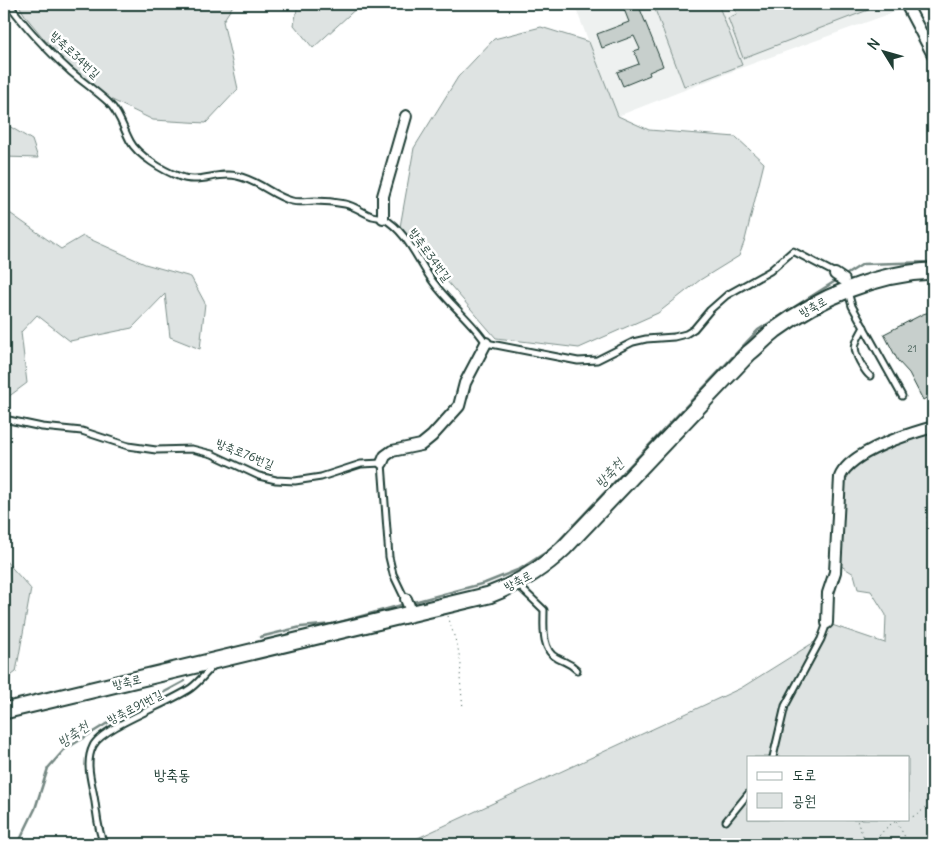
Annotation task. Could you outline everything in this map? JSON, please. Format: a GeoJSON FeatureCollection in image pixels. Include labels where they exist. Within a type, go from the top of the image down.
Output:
{"type":"FeatureCollection","features":[{"type":"Feature","properties":{"kind":"street"},"geometry":{"type":"LineString","coordinates":[[906,4],[933,55]]}},
{"type":"Feature","properties":{"kind":"street"},"geometry":{"type":"LineString","coordinates":[[383,218],[383,196],[406,116]]}},
{"type":"Feature","properties":{"kind":"street","name":"방축로"},"geometry":{"type":"LineString","coordinates":[[4,711],[218,660],[410,606],[444,606],[489,595],[517,583],[546,565],[564,548],[749,353],[774,330],[846,285],[868,283],[901,275],[933,271]]}},
{"type":"Feature","properties":{"kind":"street"},"geometry":{"type":"LineString","coordinates":[[835,274],[846,285]]}},
{"type":"Feature","properties":{"kind":"street"},"geometry":{"type":"LineString","coordinates":[[382,463],[385,456],[392,451],[421,445],[432,436],[459,406],[465,383],[486,343]]}},
{"type":"Feature","properties":{"kind":"street"},"geometry":{"type":"LineString","coordinates":[[827,623],[828,593],[835,572],[840,477],[843,470],[854,460],[903,435],[933,427]]}},
{"type":"Feature","properties":{"kind":"lane","name":"방축로34번길"},"geometry":{"type":"LineString","coordinates":[[10,4],[29,28],[70,71],[110,103],[117,113],[130,143],[138,152],[179,177],[192,180],[235,175],[293,201],[346,204],[372,216],[383,218],[398,231],[416,253],[434,283],[463,314],[486,343]]}},
{"type":"Feature","properties":{"kind":"lane"},"geometry":{"type":"LineString","coordinates":[[486,343],[578,361],[597,360],[633,342],[686,334],[694,329],[710,310],[727,295],[770,272],[793,251],[835,274]]}},
{"type":"Feature","properties":{"kind":"lane"},"geometry":{"type":"LineString","coordinates":[[846,285],[852,306],[902,396]]}},
{"type":"Feature","properties":{"kind":"lane"},"geometry":{"type":"LineString","coordinates":[[864,327],[854,347],[866,373],[870,376]]}},
{"type":"Feature","properties":{"kind":"lane","name":"방축로76번길"},"geometry":{"type":"LineString","coordinates":[[4,419],[42,427],[82,431],[128,446],[156,450],[192,450],[212,454],[259,476],[276,480],[295,481],[321,477],[361,464],[382,463]]}},
{"type":"Feature","properties":{"kind":"lane"},"geometry":{"type":"LineString","coordinates":[[382,463],[389,557],[393,574],[410,606]]}},
{"type":"Feature","properties":{"kind":"lane"},"geometry":{"type":"LineString","coordinates":[[517,583],[544,610],[545,639],[551,655],[570,662],[577,670]]}},
{"type":"Feature","properties":{"kind":"lane"},"geometry":{"type":"LineString","coordinates":[[773,756],[785,706],[821,639],[827,623]]}},
{"type":"Feature","properties":{"kind":"lane","name":"방축로91번길"},"geometry":{"type":"LineString","coordinates":[[104,844],[98,832],[98,814],[88,765],[92,747],[109,730],[164,704],[193,687],[218,660]]}},
{"type":"Feature","properties":{"kind":"lane"},"geometry":{"type":"LineString","coordinates":[[726,821],[747,795]]}},
{"type":"Feature","properties":{"kind":"path"},"geometry":{"type":"LineString","coordinates":[[933,494],[926,507],[928,541],[933,556]]}},
{"type":"Feature","properties":{"kind":"path"},"geometry":{"type":"LineString","coordinates":[[444,606],[458,649],[463,708]]}},
{"type":"Feature","properties":{"kind":"path"},"geometry":{"type":"LineString","coordinates":[[910,818],[923,811],[933,793]]}},
{"type":"Feature","properties":{"kind":"path"},"geometry":{"type":"LineString","coordinates":[[860,820],[857,822],[867,844]]}},
{"type":"Feature","properties":{"kind":"path"},"geometry":{"type":"LineString","coordinates":[[874,844],[879,835],[899,820]]}},
{"type":"Feature","properties":{"kind":"path"},"geometry":{"type":"LineString","coordinates":[[896,821],[908,844]]}},
{"type":"Feature","properties":{"kind":"shaded area"},"geometry":{"type":"Polygon","coordinates":[[[574,4],[897,4],[900,10],[746,66],[618,116],[574,4]]]}},
{"type":"Feature","properties":{"kind":"green space"},"geometry":{"type":"Polygon","coordinates":[[[18,4],[234,4],[223,21],[238,89],[206,123],[153,120],[108,98],[58,56],[26,17],[18,4]]]}},
{"type":"Feature","properties":{"kind":"green space"},"geometry":{"type":"Polygon","coordinates":[[[298,4],[361,4],[313,48],[294,25],[298,4]]]}},
{"type":"Feature","properties":{"kind":"green space"},"geometry":{"type":"Polygon","coordinates":[[[653,4],[718,4],[742,65],[684,86],[653,4]]]}},
{"type":"Feature","properties":{"kind":"green space"},"geometry":{"type":"Polygon","coordinates":[[[733,4],[881,5],[743,58],[728,18],[737,14],[733,4]]]}},
{"type":"Feature","properties":{"kind":"green space"},"geometry":{"type":"Polygon","coordinates":[[[541,27],[589,42],[618,116],[649,130],[736,137],[764,163],[745,240],[739,256],[700,280],[658,313],[579,348],[496,338],[400,227],[414,148],[458,77],[494,39],[541,27]]]}},
{"type":"Feature","properties":{"kind":"green space"},"geometry":{"type":"Polygon","coordinates":[[[4,123],[32,140],[38,158],[4,157],[4,123]]]}},
{"type":"Feature","properties":{"kind":"green space"},"geometry":{"type":"Polygon","coordinates":[[[4,209],[61,249],[83,236],[145,264],[191,277],[205,303],[200,349],[170,337],[165,294],[132,328],[70,341],[37,315],[21,332],[27,383],[4,400],[4,209]]]}},
{"type":"Feature","properties":{"kind":"green space"},"geometry":{"type":"Polygon","coordinates":[[[933,431],[933,844],[405,844],[741,688],[816,641],[829,624],[885,643],[886,615],[871,591],[858,589],[854,574],[838,564],[842,482],[851,464],[905,438],[933,431]]]}},
{"type":"Feature","properties":{"kind":"green space"},"geometry":{"type":"Polygon","coordinates":[[[4,559],[31,589],[16,672],[4,681],[4,559]]]}},
{"type":"Feature","properties":{"kind":"building"},"geometry":{"type":"Polygon","coordinates":[[[622,4],[638,4],[663,66],[649,72],[650,75],[623,86],[617,72],[639,64],[634,51],[640,49],[634,36],[602,48],[597,34],[629,22],[622,4]]]}},
{"type":"Feature","properties":{"kind":"building"},"geometry":{"type":"Polygon","coordinates":[[[933,311],[933,394],[923,400],[909,373],[898,361],[884,334],[923,314],[933,311]]]}},
{"type":"Feature","properties":{"kind":"waterway","name":"방축천"},"geometry":{"type":"LineString","coordinates":[[844,276],[863,264],[933,262]]}},
{"type":"Feature","properties":{"kind":"waterway","name":"방축천"},"geometry":{"type":"LineString","coordinates":[[410,603],[485,583],[520,569],[551,549],[758,330],[837,280]]}},
{"type":"Feature","properties":{"kind":"waterway","name":"방축천"},"geometry":{"type":"LineString","coordinates":[[260,637],[301,627],[333,624],[405,604]]}},
{"type":"Feature","properties":{"kind":"waterway","name":"방축천"},"geometry":{"type":"LineString","coordinates":[[16,844],[19,842],[35,809],[48,768],[64,750],[114,719],[185,681]]}},
{"type":"Feature","properties":{"kind":"district","name":"방축동"},"geometry":{"type":"Point","coordinates":[172,775]}}]}
